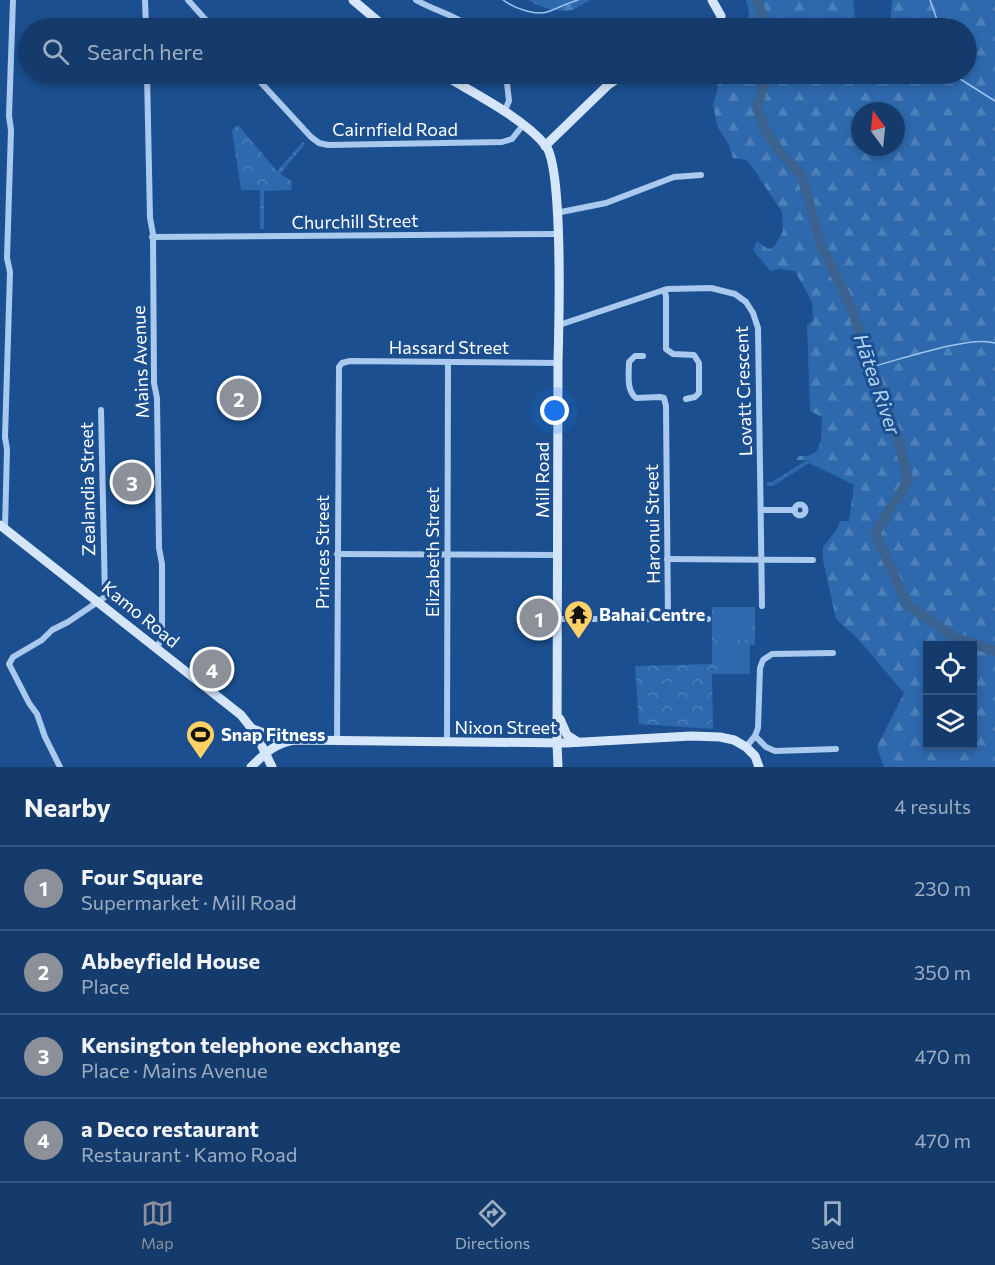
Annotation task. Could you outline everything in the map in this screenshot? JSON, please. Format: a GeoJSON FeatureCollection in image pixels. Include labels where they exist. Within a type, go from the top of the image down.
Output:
{"type":"FeatureCollection","features":[{"type":"Feature","properties":{"kind":"main road"},"geometry":{"type":"LineString","coordinates":[[353,0],[374,18]]}},
{"type":"Feature","properties":{"kind":"main road"},"geometry":{"type":"LineString","coordinates":[[712,0],[721,18]]}},
{"type":"Feature","properties":{"kind":"main road"},"geometry":{"type":"LineString","coordinates":[[458,84],[523,125],[545,146],[609,84]]}},
{"type":"Feature","properties":{"kind":"main road","name":"Mill Road"},"geometry":{"type":"LineString","coordinates":[[545,146],[552,160],[560,325],[558,363],[558,767]]}},
{"type":"Feature","properties":{"kind":"main road","name":"Kamo Road"},"geometry":{"type":"LineString","coordinates":[[3,526],[230,706],[253,729],[272,767]]}},
{"type":"Feature","properties":{"kind":"main road","name":"Mill Road"},"geometry":{"type":"LineString","coordinates":[[557,708],[564,732],[580,743]]}},
{"type":"Feature","properties":{"kind":"main road"},"geometry":{"type":"LineString","coordinates":[[253,729],[284,741]]}},
{"type":"Feature","properties":{"kind":"main road","name":"Nixon Street"},"geometry":{"type":"LineString","coordinates":[[284,741],[580,743],[691,736],[720,737],[734,740],[746,747]]}},
{"type":"Feature","properties":{"kind":"main road"},"geometry":{"type":"LineString","coordinates":[[251,767],[284,741]]}},
{"type":"Feature","properties":{"kind":"main road"},"geometry":{"type":"LineString","coordinates":[[746,747],[754,756],[759,767]]}},
{"type":"Feature","properties":{"kind":"street"},"geometry":{"type":"LineString","coordinates":[[3,526],[7,163],[13,0]]}},
{"type":"Feature","properties":{"kind":"street"},"geometry":{"type":"LineString","coordinates":[[145,0],[146,18]]}},
{"type":"Feature","properties":{"kind":"street"},"geometry":{"type":"LineString","coordinates":[[188,0],[204,18]]}},
{"type":"Feature","properties":{"kind":"street"},"geometry":{"type":"LineString","coordinates":[[416,0],[456,18]]}},
{"type":"Feature","properties":{"kind":"street","name":"Mains Avenue"},"geometry":{"type":"LineString","coordinates":[[147,84],[159,548],[162,564],[162,631],[156,648]]}},
{"type":"Feature","properties":{"kind":"street","name":"Cairnfield Road"},"geometry":{"type":"LineString","coordinates":[[263,84],[311,137],[319,143],[328,145],[502,142],[512,139],[523,125]]}},
{"type":"Feature","properties":{"kind":"street"},"geometry":{"type":"LineString","coordinates":[[504,112],[509,101],[507,84]]}},
{"type":"Feature","properties":{"kind":"street"},"geometry":{"type":"LineString","coordinates":[[556,213],[606,203],[674,177],[700,175]]}},
{"type":"Feature","properties":{"kind":"street","name":"Churchill Street"},"geometry":{"type":"LineString","coordinates":[[152,237],[557,234]]}},
{"type":"Feature","properties":{"kind":"street","name":"Lovatt Crescent"},"geometry":{"type":"LineString","coordinates":[[560,325],[664,290],[678,288],[711,288],[728,291],[746,302],[756,318],[758,328],[762,606]]}},
{"type":"Feature","properties":{"kind":"street"},"geometry":{"type":"LineString","coordinates":[[664,290],[666,350],[673,354],[694,355],[699,363],[699,393],[695,397],[686,399]]}},
{"type":"Feature","properties":{"kind":"street","name":"Haronui Street"},"geometry":{"type":"LineString","coordinates":[[644,356],[635,356],[629,362],[630,391],[636,398],[664,398],[666,406],[668,619]]}},
{"type":"Feature","properties":{"kind":"street","name":"Hassard Street"},"geometry":{"type":"LineString","coordinates":[[340,365],[350,361],[558,363]]}},
{"type":"Feature","properties":{"kind":"street","name":"Elizabeth Street"},"geometry":{"type":"LineString","coordinates":[[447,743],[448,362]]}},
{"type":"Feature","properties":{"kind":"street","name":"Princes Street"},"geometry":{"type":"LineString","coordinates":[[337,741],[338,373],[340,365]]}},
{"type":"Feature","properties":{"kind":"street","name":"Zealandia Street"},"geometry":{"type":"LineString","coordinates":[[99,602],[105,595],[100,410]]}},
{"type":"Feature","properties":{"kind":"street"},"geometry":{"type":"LineString","coordinates":[[761,510],[795,510]]}},
{"type":"Feature","properties":{"kind":"street"},"geometry":{"type":"LineString","coordinates":[[337,554],[559,555]]}},
{"type":"Feature","properties":{"kind":"street"},"geometry":{"type":"LineString","coordinates":[[667,559],[813,560]]}},
{"type":"Feature","properties":{"kind":"street"},"geometry":{"type":"LineString","coordinates":[[60,767],[45,737],[37,714],[11,668],[10,661],[42,640],[52,630],[99,602]]}},
{"type":"Feature","properties":{"kind":"street"},"geometry":{"type":"LineString","coordinates":[[559,619],[708,619]]}},
{"type":"Feature","properties":{"kind":"street"},"geometry":{"type":"LineString","coordinates":[[746,747],[755,736],[759,720],[760,668],[763,660],[772,654],[833,653]]}},
{"type":"Feature","properties":{"kind":"street"},"geometry":{"type":"LineString","coordinates":[[755,736],[766,747],[775,751],[836,748]]}},
{"type":"Feature","properties":{"kind":"green space"},"geometry":{"type":"Polygon","coordinates":[[[528,0],[590,0],[574,9],[561,11],[549,9],[528,0]]]}},
{"type":"Feature","properties":{"kind":"green space"},"geometry":{"type":"Polygon","coordinates":[[[746,0],[853,0],[855,18],[748,18],[746,0]]]}},
{"type":"Feature","properties":{"kind":"green space"},"geometry":{"type":"Polygon","coordinates":[[[892,0],[995,0],[995,767],[884,767],[877,747],[904,693],[859,640],[836,619],[823,560],[823,547],[837,529],[840,521],[849,521],[854,485],[807,460],[796,460],[799,456],[808,456],[817,451],[821,440],[822,417],[810,411],[807,325],[813,321],[812,302],[795,271],[780,269],[770,271],[753,250],[757,241],[768,249],[774,247],[783,231],[782,212],[746,160],[733,158],[728,143],[718,128],[713,106],[717,84],[977,84],[977,18],[891,18],[892,0]]]}},
{"type":"Feature","properties":{"kind":"green space"},"geometry":{"type":"Polygon","coordinates":[[[238,125],[277,171],[303,142],[305,144],[280,174],[292,181],[291,190],[264,191],[264,229],[260,229],[260,190],[241,190],[232,130],[238,125]]]}},
{"type":"Feature","properties":{"kind":"green space"},"geometry":{"type":"Polygon","coordinates":[[[807,460],[809,463],[773,486],[767,486],[767,482],[772,482],[807,460]]]}},
{"type":"Feature","properties":{"kind":"green space"},"geometry":{"type":"Polygon","coordinates":[[[712,607],[755,607],[755,645],[750,645],[750,674],[712,674],[713,729],[639,724],[635,666],[712,664],[712,607]]]}},
{"type":"Feature","properties":{"kind":"green space"},"geometry":{"type":"Polygon","coordinates":[[[714,609],[752,609],[752,640],[714,640],[714,609]]]}},
{"type":"Feature","properties":{"kind":"green space"},"geometry":{"type":"Polygon","coordinates":[[[721,642],[748,643],[748,673],[720,673],[721,642]]]}},
{"type":"Feature","properties":{"kind":"waterway"},"geometry":{"type":"LineString","coordinates":[[503,0],[519,9],[539,13],[545,13],[578,0]]}},
{"type":"Feature","properties":{"kind":"waterway","name":"Hātea River"},"geometry":{"type":"LineString","coordinates":[[757,0],[763,18]]}},
{"type":"Feature","properties":{"kind":"waterway"},"geometry":{"type":"LineString","coordinates":[[930,0],[936,18]]}},
{"type":"Feature","properties":{"kind":"waterway","name":"Hātea River"},"geometry":{"type":"LineString","coordinates":[[765,84],[757,106],[766,131],[778,149],[802,176],[820,243],[852,309],[898,438],[908,481],[875,533],[907,604],[954,637],[995,651]]}},
{"type":"Feature","properties":{"kind":"waterway"},"geometry":{"type":"LineString","coordinates":[[968,84],[995,101]]}},
{"type":"Feature","properties":{"kind":"waterway"},"geometry":{"type":"LineString","coordinates":[[871,367],[952,345],[984,341],[995,343]]}},
{"type":"Feature","properties":{"kind":"place","name":"Abbeyfield House"},"geometry":{"type":"Point","coordinates":[239,398]}},
{"type":"Feature","properties":{"kind":"place","name":"Kensington telephone exchange"},"geometry":{"type":"Point","coordinates":[132,482]}},
{"type":"Feature","properties":{"kind":"place","name":"Four Square"},"geometry":{"type":"Point","coordinates":[539,618]}},
{"type":"Feature","properties":{"kind":"place","name":"Bahai Centre"},"geometry":{"type":"Point","coordinates":[578,640]}},
{"type":"Feature","properties":{"kind":"place","name":"a Deco restaurant"},"geometry":{"type":"Point","coordinates":[212,669]}},
{"type":"Feature","properties":{"kind":"place","name":"Snap Fitness"},"geometry":{"type":"Point","coordinates":[200,760]}}]}
